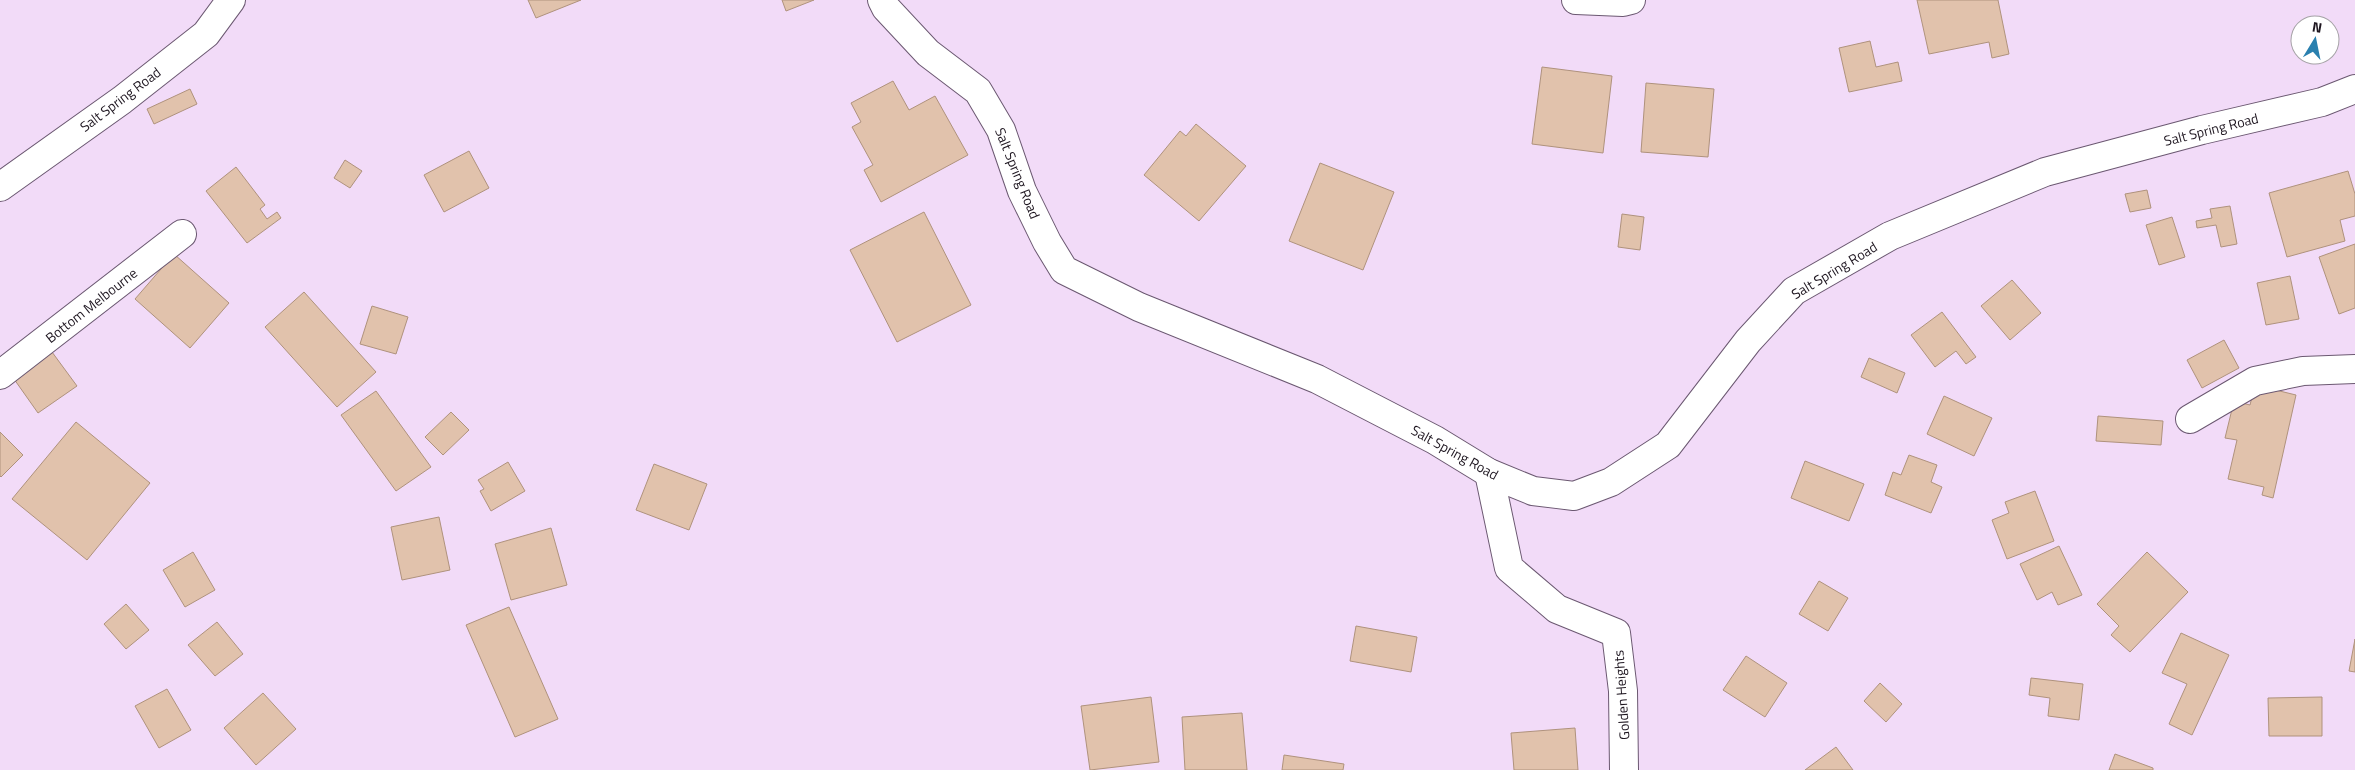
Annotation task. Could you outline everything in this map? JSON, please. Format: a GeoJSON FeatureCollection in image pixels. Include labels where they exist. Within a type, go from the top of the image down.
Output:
{"type":"FeatureCollection","features":[{"type":"Feature","properties":{"kind":"street","name":"Salt Spring Road"},"geometry":{"type":"LineString","coordinates":[[0,187],[122,100],[206,34],[231,0]]}},
{"type":"Feature","properties":{"kind":"street","name":"Salt Spring Road"},"geometry":{"type":"LineString","coordinates":[[882,0],[886,8],[928,53],[978,91],[1002,130],[1022,191],[1064,270],[1139,307],[1317,379],[1435,440],[1489,473],[1533,491],[1574,496],[1611,482],[1668,445],[1748,341],[1794,291],[1890,236],[2045,172],[2202,130],[2322,102],[2355,89]]}},
{"type":"Feature","properties":{"kind":"street"},"geometry":{"type":"LineString","coordinates":[[1576,0],[1623,2],[1631,0]]}},
{"type":"Feature","properties":{"kind":"street","name":"Bottom Melbourne"},"geometry":{"type":"LineString","coordinates":[[0,375],[182,234]]}},
{"type":"Feature","properties":{"kind":"street"},"geometry":{"type":"LineString","coordinates":[[2190,420],[2255,381],[2303,371],[2355,369]]}},
{"type":"Feature","properties":{"kind":"street","name":"Golden Heights"},"geometry":{"type":"LineString","coordinates":[[1489,473],[1509,568],[1557,609],[1616,633],[1623,691],[1624,770]]}},
{"type":"Feature","properties":{"kind":"building"},"geometry":{"type":"Polygon","coordinates":[[[528,0],[581,0],[536,18],[528,0]]]}},
{"type":"Feature","properties":{"kind":"building"},"geometry":{"type":"Polygon","coordinates":[[[782,0],[814,0],[786,11],[782,0]]]}},
{"type":"Feature","properties":{"kind":"building"},"geometry":{"type":"Polygon","coordinates":[[[1917,0],[1998,0],[2009,54],[1992,58],[1989,42],[1929,54],[1917,0]]]}},
{"type":"Feature","properties":{"kind":"building"},"geometry":{"type":"Polygon","coordinates":[[[1870,41],[1876,67],[1898,62],[1902,81],[1849,92],[1839,48],[1870,41]]]}},
{"type":"Feature","properties":{"kind":"building"},"geometry":{"type":"Polygon","coordinates":[[[1542,67],[1612,76],[1603,153],[1532,144],[1542,67]]]}},
{"type":"Feature","properties":{"kind":"building"},"geometry":{"type":"Polygon","coordinates":[[[893,81],[909,110],[935,96],[968,155],[881,202],[864,170],[873,165],[852,127],[861,122],[851,103],[893,81]]]}},
{"type":"Feature","properties":{"kind":"building"},"geometry":{"type":"Polygon","coordinates":[[[1646,83],[1714,89],[1708,157],[1641,152],[1646,83]]]}},
{"type":"Feature","properties":{"kind":"building"},"geometry":{"type":"Polygon","coordinates":[[[190,89],[197,104],[154,124],[147,109],[190,89]]]}},
{"type":"Feature","properties":{"kind":"building"},"geometry":{"type":"Polygon","coordinates":[[[1196,124],[1246,166],[1199,221],[1144,175],[1180,131],[1186,136],[1196,124]]]}},
{"type":"Feature","properties":{"kind":"building"},"geometry":{"type":"Polygon","coordinates":[[[469,151],[489,188],[444,212],[424,175],[469,151]]]}},
{"type":"Feature","properties":{"kind":"building"},"geometry":{"type":"Polygon","coordinates":[[[345,160],[362,171],[350,188],[334,178],[345,160]]]}},
{"type":"Feature","properties":{"kind":"building"},"geometry":{"type":"Polygon","coordinates":[[[1320,163],[1394,192],[1363,270],[1289,241],[1320,163]]]}},
{"type":"Feature","properties":{"kind":"building"},"geometry":{"type":"Polygon","coordinates":[[[236,167],[265,205],[260,209],[267,219],[277,212],[281,218],[247,243],[206,191],[236,167]]]}},
{"type":"Feature","properties":{"kind":"building"},"geometry":{"type":"Polygon","coordinates":[[[2348,171],[2355,194],[2355,216],[2340,220],[2345,241],[2287,257],[2269,193],[2348,171]]]}},
{"type":"Feature","properties":{"kind":"building"},"geometry":{"type":"Polygon","coordinates":[[[2147,190],[2151,208],[2130,212],[2125,194],[2147,190]]]}},
{"type":"Feature","properties":{"kind":"building"},"geometry":{"type":"Polygon","coordinates":[[[2230,206],[2237,244],[2221,247],[2216,225],[2197,228],[2196,221],[2212,218],[2210,209],[2230,206]]]}},
{"type":"Feature","properties":{"kind":"building"},"geometry":{"type":"Polygon","coordinates":[[[924,212],[971,305],[897,342],[850,250],[924,212]]]}},
{"type":"Feature","properties":{"kind":"building"},"geometry":{"type":"Polygon","coordinates":[[[1622,214],[1644,217],[1640,250],[1618,247],[1622,214]]]}},
{"type":"Feature","properties":{"kind":"building"},"geometry":{"type":"Polygon","coordinates":[[[2172,217],[2185,257],[2159,265],[2146,225],[2172,217]]]}},
{"type":"Feature","properties":{"kind":"building"},"geometry":{"type":"Polygon","coordinates":[[[2355,244],[2355,308],[2339,314],[2319,257],[2355,244]]]}},
{"type":"Feature","properties":{"kind":"building"},"geometry":{"type":"Polygon","coordinates":[[[174,254],[229,303],[190,348],[135,299],[174,254]]]}},
{"type":"Feature","properties":{"kind":"building"},"geometry":{"type":"Polygon","coordinates":[[[2290,276],[2299,319],[2266,325],[2257,283],[2290,276]]]}},
{"type":"Feature","properties":{"kind":"building"},"geometry":{"type":"Polygon","coordinates":[[[2012,280],[2041,313],[2010,340],[1981,306],[2012,280]]]}},
{"type":"Feature","properties":{"kind":"building"},"geometry":{"type":"Polygon","coordinates":[[[304,292],[376,372],[337,407],[265,327],[304,292]]]}},
{"type":"Feature","properties":{"kind":"building"},"geometry":{"type":"Polygon","coordinates":[[[372,306],[408,317],[396,354],[360,344],[372,306]]]}},
{"type":"Feature","properties":{"kind":"building"},"geometry":{"type":"Polygon","coordinates":[[[1942,312],[1976,357],[1966,364],[1956,351],[1935,367],[1911,335],[1942,312]]]}},
{"type":"Feature","properties":{"kind":"building"},"geometry":{"type":"Polygon","coordinates":[[[2224,340],[2239,368],[2202,388],[2187,360],[2224,340]]]}},
{"type":"Feature","properties":{"kind":"building"},"geometry":{"type":"Polygon","coordinates":[[[52,352],[77,386],[38,413],[14,379],[52,352]]]}},
{"type":"Feature","properties":{"kind":"building"},"geometry":{"type":"Polygon","coordinates":[[[1869,358],[1905,373],[1897,393],[1861,377],[1869,358]]]}},
{"type":"Feature","properties":{"kind":"building"},"geometry":{"type":"Polygon","coordinates":[[[2255,385],[2296,395],[2273,498],[2262,495],[2264,487],[2228,479],[2237,440],[2225,438],[2234,401],[2250,405],[2255,385]]]}},
{"type":"Feature","properties":{"kind":"building"},"geometry":{"type":"Polygon","coordinates":[[[376,391],[431,467],[396,491],[341,415],[376,391]]]}},
{"type":"Feature","properties":{"kind":"building"},"geometry":{"type":"Polygon","coordinates":[[[1944,396],[1992,418],[1974,456],[1927,434],[1944,396]]]}},
{"type":"Feature","properties":{"kind":"building"},"geometry":{"type":"Polygon","coordinates":[[[451,412],[469,430],[443,455],[425,437],[451,412]]]}},
{"type":"Feature","properties":{"kind":"building"},"geometry":{"type":"Polygon","coordinates":[[[2098,416],[2163,421],[2161,445],[2096,441],[2098,416]]]}},
{"type":"Feature","properties":{"kind":"building"},"geometry":{"type":"Polygon","coordinates":[[[76,422],[150,483],[87,560],[12,499],[76,422]]]}},
{"type":"Feature","properties":{"kind":"building"},"geometry":{"type":"Polygon","coordinates":[[[0,432],[23,455],[1,477],[0,476],[0,432]]]}},
{"type":"Feature","properties":{"kind":"building"},"geometry":{"type":"Polygon","coordinates":[[[1909,455],[1937,465],[1931,482],[1942,487],[1931,513],[1885,495],[1893,472],[1901,475],[1909,455]]]}},
{"type":"Feature","properties":{"kind":"building"},"geometry":{"type":"Polygon","coordinates":[[[1805,461],[1864,484],[1849,521],[1791,498],[1805,461]]]}},
{"type":"Feature","properties":{"kind":"building"},"geometry":{"type":"Polygon","coordinates":[[[508,462],[525,491],[491,511],[480,491],[484,489],[478,480],[508,462]]]}},
{"type":"Feature","properties":{"kind":"building"},"geometry":{"type":"Polygon","coordinates":[[[654,464],[707,484],[689,530],[636,510],[654,464]]]}},
{"type":"Feature","properties":{"kind":"building"},"geometry":{"type":"Polygon","coordinates":[[[2035,491],[2054,541],[2007,559],[1992,520],[2009,513],[2005,502],[2035,491]]]}},
{"type":"Feature","properties":{"kind":"building"},"geometry":{"type":"Polygon","coordinates":[[[439,517],[450,570],[402,580],[391,527],[439,517]]]}},
{"type":"Feature","properties":{"kind":"building"},"geometry":{"type":"Polygon","coordinates":[[[551,528],[567,585],[511,600],[495,544],[551,528]]]}},
{"type":"Feature","properties":{"kind":"building"},"geometry":{"type":"Polygon","coordinates":[[[2059,546],[2082,595],[2058,605],[2052,592],[2037,600],[2020,564],[2059,546]]]}},
{"type":"Feature","properties":{"kind":"building"},"geometry":{"type":"Polygon","coordinates":[[[193,552],[215,590],[185,607],[163,570],[193,552]]]}},
{"type":"Feature","properties":{"kind":"building"},"geometry":{"type":"Polygon","coordinates":[[[2147,552],[2188,592],[2130,652],[2111,635],[2119,626],[2097,604],[2147,552]]]}},
{"type":"Feature","properties":{"kind":"building"},"geometry":{"type":"Polygon","coordinates":[[[1819,581],[1848,598],[1828,631],[1799,614],[1819,581]]]}},
{"type":"Feature","properties":{"kind":"building"},"geometry":{"type":"Polygon","coordinates":[[[126,604],[149,630],[126,649],[104,624],[126,604]]]}},
{"type":"Feature","properties":{"kind":"building"},"geometry":{"type":"Polygon","coordinates":[[[509,607],[558,719],[515,737],[466,625],[509,607]]]}},
{"type":"Feature","properties":{"kind":"building"},"geometry":{"type":"Polygon","coordinates":[[[217,622],[243,654],[215,676],[188,645],[217,622]]]}},
{"type":"Feature","properties":{"kind":"building"},"geometry":{"type":"Polygon","coordinates":[[[1356,626],[1417,637],[1411,672],[1350,661],[1356,626]]]}},
{"type":"Feature","properties":{"kind":"building"},"geometry":{"type":"Polygon","coordinates":[[[2181,633],[2229,655],[2192,735],[2169,724],[2187,684],[2162,673],[2181,633]]]}},
{"type":"Feature","properties":{"kind":"building"},"geometry":{"type":"Polygon","coordinates":[[[2355,639],[2355,672],[2349,671],[2355,639]]]}},
{"type":"Feature","properties":{"kind":"building"},"geometry":{"type":"Polygon","coordinates":[[[1746,656],[1787,683],[1765,717],[1723,690],[1746,656]]]}},
{"type":"Feature","properties":{"kind":"building"},"geometry":{"type":"Polygon","coordinates":[[[2031,678],[2083,684],[2079,720],[2048,716],[2050,698],[2029,695],[2031,678]]]}},
{"type":"Feature","properties":{"kind":"building"},"geometry":{"type":"Polygon","coordinates":[[[1880,683],[1902,704],[1886,722],[1864,701],[1880,683]]]}},
{"type":"Feature","properties":{"kind":"building"},"geometry":{"type":"Polygon","coordinates":[[[167,689],[191,730],[159,748],[135,706],[167,689]]]}},
{"type":"Feature","properties":{"kind":"building"},"geometry":{"type":"Polygon","coordinates":[[[263,693],[296,729],[256,765],[224,728],[263,693]]]}},
{"type":"Feature","properties":{"kind":"building"},"geometry":{"type":"Polygon","coordinates":[[[1151,697],[1159,762],[1090,770],[1081,706],[1151,697]]]}},
{"type":"Feature","properties":{"kind":"building"},"geometry":{"type":"Polygon","coordinates":[[[2322,697],[2322,736],[2269,736],[2268,698],[2322,697]]]}},
{"type":"Feature","properties":{"kind":"building"},"geometry":{"type":"Polygon","coordinates":[[[1242,713],[1247,770],[1185,770],[1182,717],[1242,713]]]}},
{"type":"Feature","properties":{"kind":"building"},"geometry":{"type":"Polygon","coordinates":[[[1575,728],[1578,770],[1514,770],[1511,733],[1575,728]]]}},
{"type":"Feature","properties":{"kind":"building"},"geometry":{"type":"Polygon","coordinates":[[[1836,747],[1853,770],[1805,770],[1836,747]]]}},
{"type":"Feature","properties":{"kind":"building"},"geometry":{"type":"Polygon","coordinates":[[[2115,754],[2153,768],[2153,770],[2109,770],[2115,754]]]}},
{"type":"Feature","properties":{"kind":"building"},"geometry":{"type":"Polygon","coordinates":[[[1284,755],[1344,764],[1343,770],[1282,770],[1284,755]]]}}]}
